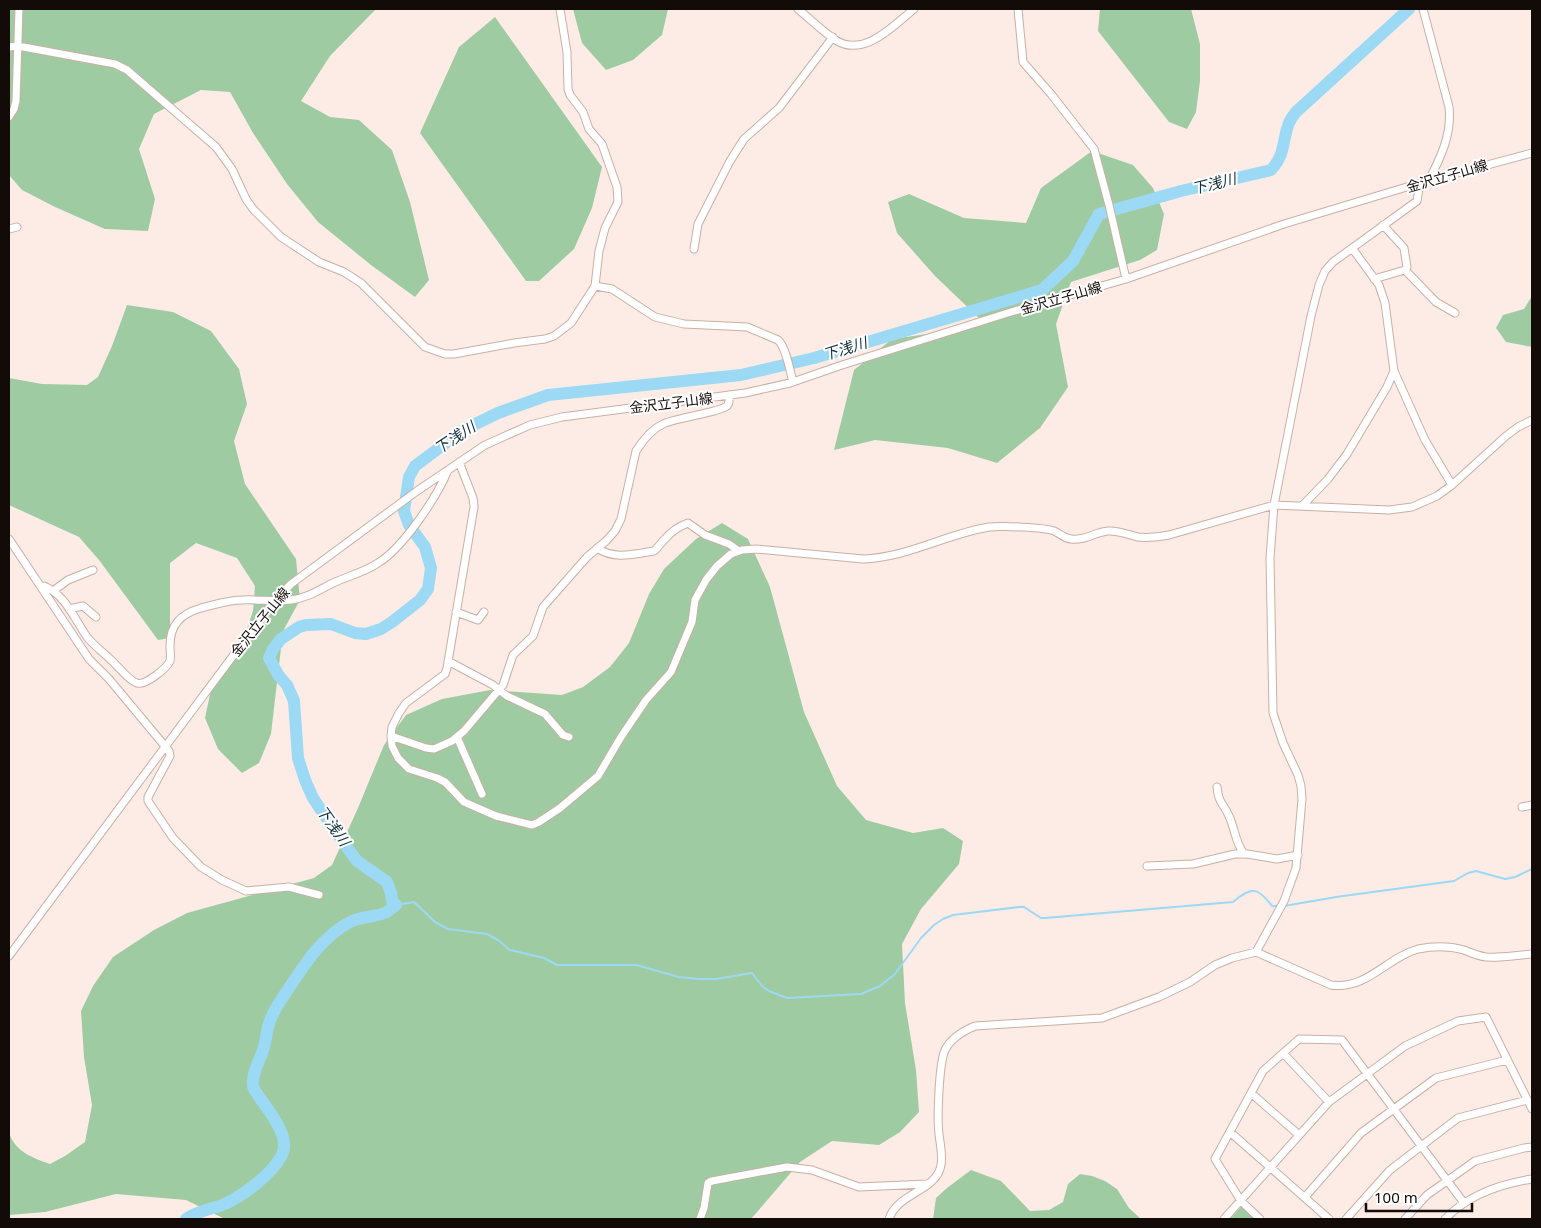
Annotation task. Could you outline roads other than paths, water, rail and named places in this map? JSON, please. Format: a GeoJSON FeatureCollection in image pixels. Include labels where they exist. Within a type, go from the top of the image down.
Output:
{"type":"FeatureCollection","features":[{"type":"Feature","properties":{"kind":"street"},"geometry":{"type":"LineString","coordinates":[[9,117],[16,101],[19,9]]}},
{"type":"Feature","properties":{"kind":"street"},"geometry":{"type":"LineString","coordinates":[[9,47],[18,46],[115,64],[127,70],[216,147],[232,168],[246,199],[277,234],[306,255],[344,272],[361,283],[419,341],[430,349],[445,354],[454,354],[554,336],[571,323],[595,286],[599,250],[605,228],[618,202],[617,187],[602,144],[589,129],[583,112],[570,95],[568,89],[567,52],[560,9]]}},
{"type":"Feature","properties":{"kind":"street"},"geometry":{"type":"LineString","coordinates":[[798,9],[833,37],[846,44],[865,44],[877,39],[914,9]]}},
{"type":"Feature","properties":{"kind":"street"},"geometry":{"type":"LineString","coordinates":[[1018,9],[1023,62],[1094,149],[1126,280]]}},
{"type":"Feature","properties":{"kind":"street"},"geometry":{"type":"LineString","coordinates":[[1423,9],[1449,107],[1450,119],[1446,142],[1429,180]]}},
{"type":"Feature","properties":{"kind":"street"},"geometry":{"type":"LineString","coordinates":[[694,249],[698,224],[730,161],[744,139],[779,108],[833,37]]}},
{"type":"Feature","properties":{"kind":"street","name":"金沢立子山線"},"geometry":{"type":"LineString","coordinates":[[9,956],[275,600],[291,584],[395,507],[485,445],[530,426],[562,417],[729,395],[794,382],[1002,315],[1126,280],[1284,224],[1429,180],[1532,153]]}},
{"type":"Feature","properties":{"kind":"street"},"geometry":{"type":"LineString","coordinates":[[1256,952],[1284,901],[1296,868],[1298,855],[1302,799],[1301,786],[1273,713],[1270,558],[1274,505],[1311,316],[1319,284],[1329,266],[1417,201],[1420,183]]}},
{"type":"Feature","properties":{"kind":"street"},"geometry":{"type":"LineString","coordinates":[[1383,225],[1404,248],[1405,270]]}},
{"type":"Feature","properties":{"kind":"street"},"geometry":{"type":"LineString","coordinates":[[9,229],[17,227]]}},
{"type":"Feature","properties":{"kind":"street"},"geometry":{"type":"LineString","coordinates":[[1352,248],[1379,286],[1385,303],[1394,371],[1425,440],[1452,485]]}},
{"type":"Feature","properties":{"kind":"street"},"geometry":{"type":"LineString","coordinates":[[1374,280],[1405,270]]}},
{"type":"Feature","properties":{"kind":"street"},"geometry":{"type":"LineString","coordinates":[[1405,270],[1436,302],[1455,313]]}},
{"type":"Feature","properties":{"kind":"street"},"geometry":{"type":"LineString","coordinates":[[595,286],[612,289],[655,317],[684,324],[747,327],[778,340],[784,350],[794,382]]}},
{"type":"Feature","properties":{"kind":"street"},"geometry":{"type":"LineString","coordinates":[[1302,506],[1328,479],[1347,454],[1387,387],[1394,371]]}},
{"type":"Feature","properties":{"kind":"street"},"geometry":{"type":"LineString","coordinates":[[391,736],[434,749],[457,737],[503,685],[513,655],[533,636],[543,607],[587,556],[615,531],[621,519],[636,451],[642,441],[662,424],[682,417],[726,407],[729,403],[729,395]]}},
{"type":"Feature","properties":{"kind":"street"},"geometry":{"type":"LineString","coordinates":[[459,462],[473,498],[474,507],[448,661],[445,674],[406,703],[392,726],[391,736],[394,752],[402,764],[409,769],[445,782],[464,802],[496,816],[532,825],[560,808],[598,776],[646,700],[671,672],[692,622],[695,600],[706,580],[717,566],[731,554],[739,551],[771,549],[877,559],[990,527],[1054,531],[1063,537],[1074,539],[1087,538],[1110,531],[1139,537],[1154,537],[1169,535],[1274,505],[1389,510],[1422,503],[1437,496],[1452,485],[1506,436],[1532,420]]}},
{"type":"Feature","properties":{"kind":"street"},"geometry":{"type":"LineString","coordinates":[[41,586],[45,586],[53,591],[69,609],[90,640],[128,677],[139,684],[149,681],[168,663],[173,627],[180,618],[198,609],[240,600],[291,600],[307,597],[378,564],[412,530],[444,482],[448,470]]}},
{"type":"Feature","properties":{"kind":"street"},"geometry":{"type":"LineString","coordinates":[[597,548],[606,554],[616,556],[654,551],[665,538],[688,523],[711,538],[729,544],[739,551]]}},
{"type":"Feature","properties":{"kind":"street"},"geometry":{"type":"LineString","coordinates":[[9,539],[41,586],[63,623],[89,658],[169,751],[170,756],[148,797],[148,804],[173,838],[201,866],[222,880],[246,890],[289,887],[319,894]]}},
{"type":"Feature","properties":{"kind":"street"},"geometry":{"type":"LineString","coordinates":[[53,591],[68,580],[93,570]]}},
{"type":"Feature","properties":{"kind":"street"},"geometry":{"type":"LineString","coordinates":[[69,609],[83,606],[96,618]]}},
{"type":"Feature","properties":{"kind":"street"},"geometry":{"type":"LineString","coordinates":[[456,612],[478,620],[484,612]]}},
{"type":"Feature","properties":{"kind":"street"},"geometry":{"type":"LineString","coordinates":[[448,661],[475,674],[507,696],[545,714],[562,735],[568,737]]}},
{"type":"Feature","properties":{"kind":"street"},"geometry":{"type":"LineString","coordinates":[[457,737],[482,794]]}},
{"type":"Feature","properties":{"kind":"street"},"geometry":{"type":"LineString","coordinates":[[1217,787],[1219,802],[1228,812],[1235,838],[1244,854]]}},
{"type":"Feature","properties":{"kind":"street"},"geometry":{"type":"LineString","coordinates":[[1522,807],[1532,805]]}},
{"type":"Feature","properties":{"kind":"street"},"geometry":{"type":"LineString","coordinates":[[1147,866],[1193,864],[1244,854],[1276,859],[1298,855]]}},
{"type":"Feature","properties":{"kind":"street"},"geometry":{"type":"LineString","coordinates":[[889,1219],[897,1205],[938,1174],[942,1163],[938,1132],[942,1060],[950,1043],[964,1031],[975,1026],[1102,1018],[1190,982],[1215,965],[1232,958],[1256,952],[1331,985],[1341,986],[1358,983],[1410,952],[1428,948],[1453,948],[1491,957],[1532,954]]}},
{"type":"Feature","properties":{"kind":"street"},"geometry":{"type":"LineString","coordinates":[[1224,1219],[1329,1102],[1405,1046],[1458,1021],[1486,1017],[1532,1110]]}},
{"type":"Feature","properties":{"kind":"street"},"geometry":{"type":"LineString","coordinates":[[1260,1219],[1240,1202],[1215,1159],[1263,1071],[1299,1039],[1342,1040],[1464,1203]]}},
{"type":"Feature","properties":{"kind":"street"},"geometry":{"type":"LineString","coordinates":[[1283,1053],[1329,1102]]}},
{"type":"Feature","properties":{"kind":"street"},"geometry":{"type":"LineString","coordinates":[[1305,1197],[1361,1133],[1436,1078],[1507,1060]]}},
{"type":"Feature","properties":{"kind":"street"},"geometry":{"type":"LineString","coordinates":[[1251,1094],[1299,1135]]}},
{"type":"Feature","properties":{"kind":"street"},"geometry":{"type":"LineString","coordinates":[[1346,1219],[1390,1170],[1458,1118],[1527,1100]]}},
{"type":"Feature","properties":{"kind":"street"},"geometry":{"type":"LineString","coordinates":[[1230,1132],[1329,1219]]}},
{"type":"Feature","properties":{"kind":"street"},"geometry":{"type":"LineString","coordinates":[[1405,1219],[1427,1195],[1475,1160],[1532,1147]]}},
{"type":"Feature","properties":{"kind":"street"},"geometry":{"type":"LineString","coordinates":[[700,1219],[704,1208],[708,1183],[717,1179],[780,1168],[800,1167],[859,1187],[927,1184]]}},
{"type":"Feature","properties":{"kind":"street"},"geometry":{"type":"LineString","coordinates":[[1445,1219],[1464,1203],[1508,1184],[1532,1179]]}},
{"type":"Feature","properties":{"kind":"waterway","name":"下浅川"},"geometry":{"type":"LineString","coordinates":[[186,1219],[200,1212],[225,1204],[241,1195],[265,1176],[282,1155],[284,1147],[280,1130],[253,1085],[254,1075],[273,1014],[306,963],[330,936],[350,922],[383,914],[396,905],[392,901],[387,882],[357,861],[313,798],[298,758],[294,701],[287,685],[279,676],[269,658],[281,639],[299,627],[331,624],[355,633],[366,634],[381,629],[420,600],[428,589],[431,568],[425,547],[409,525],[404,511],[409,477],[415,466],[463,430],[498,413],[548,395],[741,375],[814,358],[1042,290],[1073,261],[1099,214],[1181,191],[1271,170],[1279,159],[1286,132],[1296,112],[1409,9]]}},
{"type":"Feature","properties":{"kind":"waterway"},"geometry":{"type":"LineString","coordinates":[[1284,906],[1454,881],[1476,871],[1505,879],[1515,877],[1532,869]]}},
{"type":"Feature","properties":{"kind":"waterway"},"geometry":{"type":"LineString","coordinates":[[396,905],[414,902],[435,922],[448,929],[487,934],[510,950],[544,958],[557,965],[636,965],[679,977],[699,979],[716,979],[752,973],[762,986],[787,998],[861,994],[880,986],[895,974],[921,938],[934,925],[953,915],[1024,907],[1041,918],[1045,918],[1233,902],[1249,891],[1258,892],[1272,906],[1280,906]]}}]}
